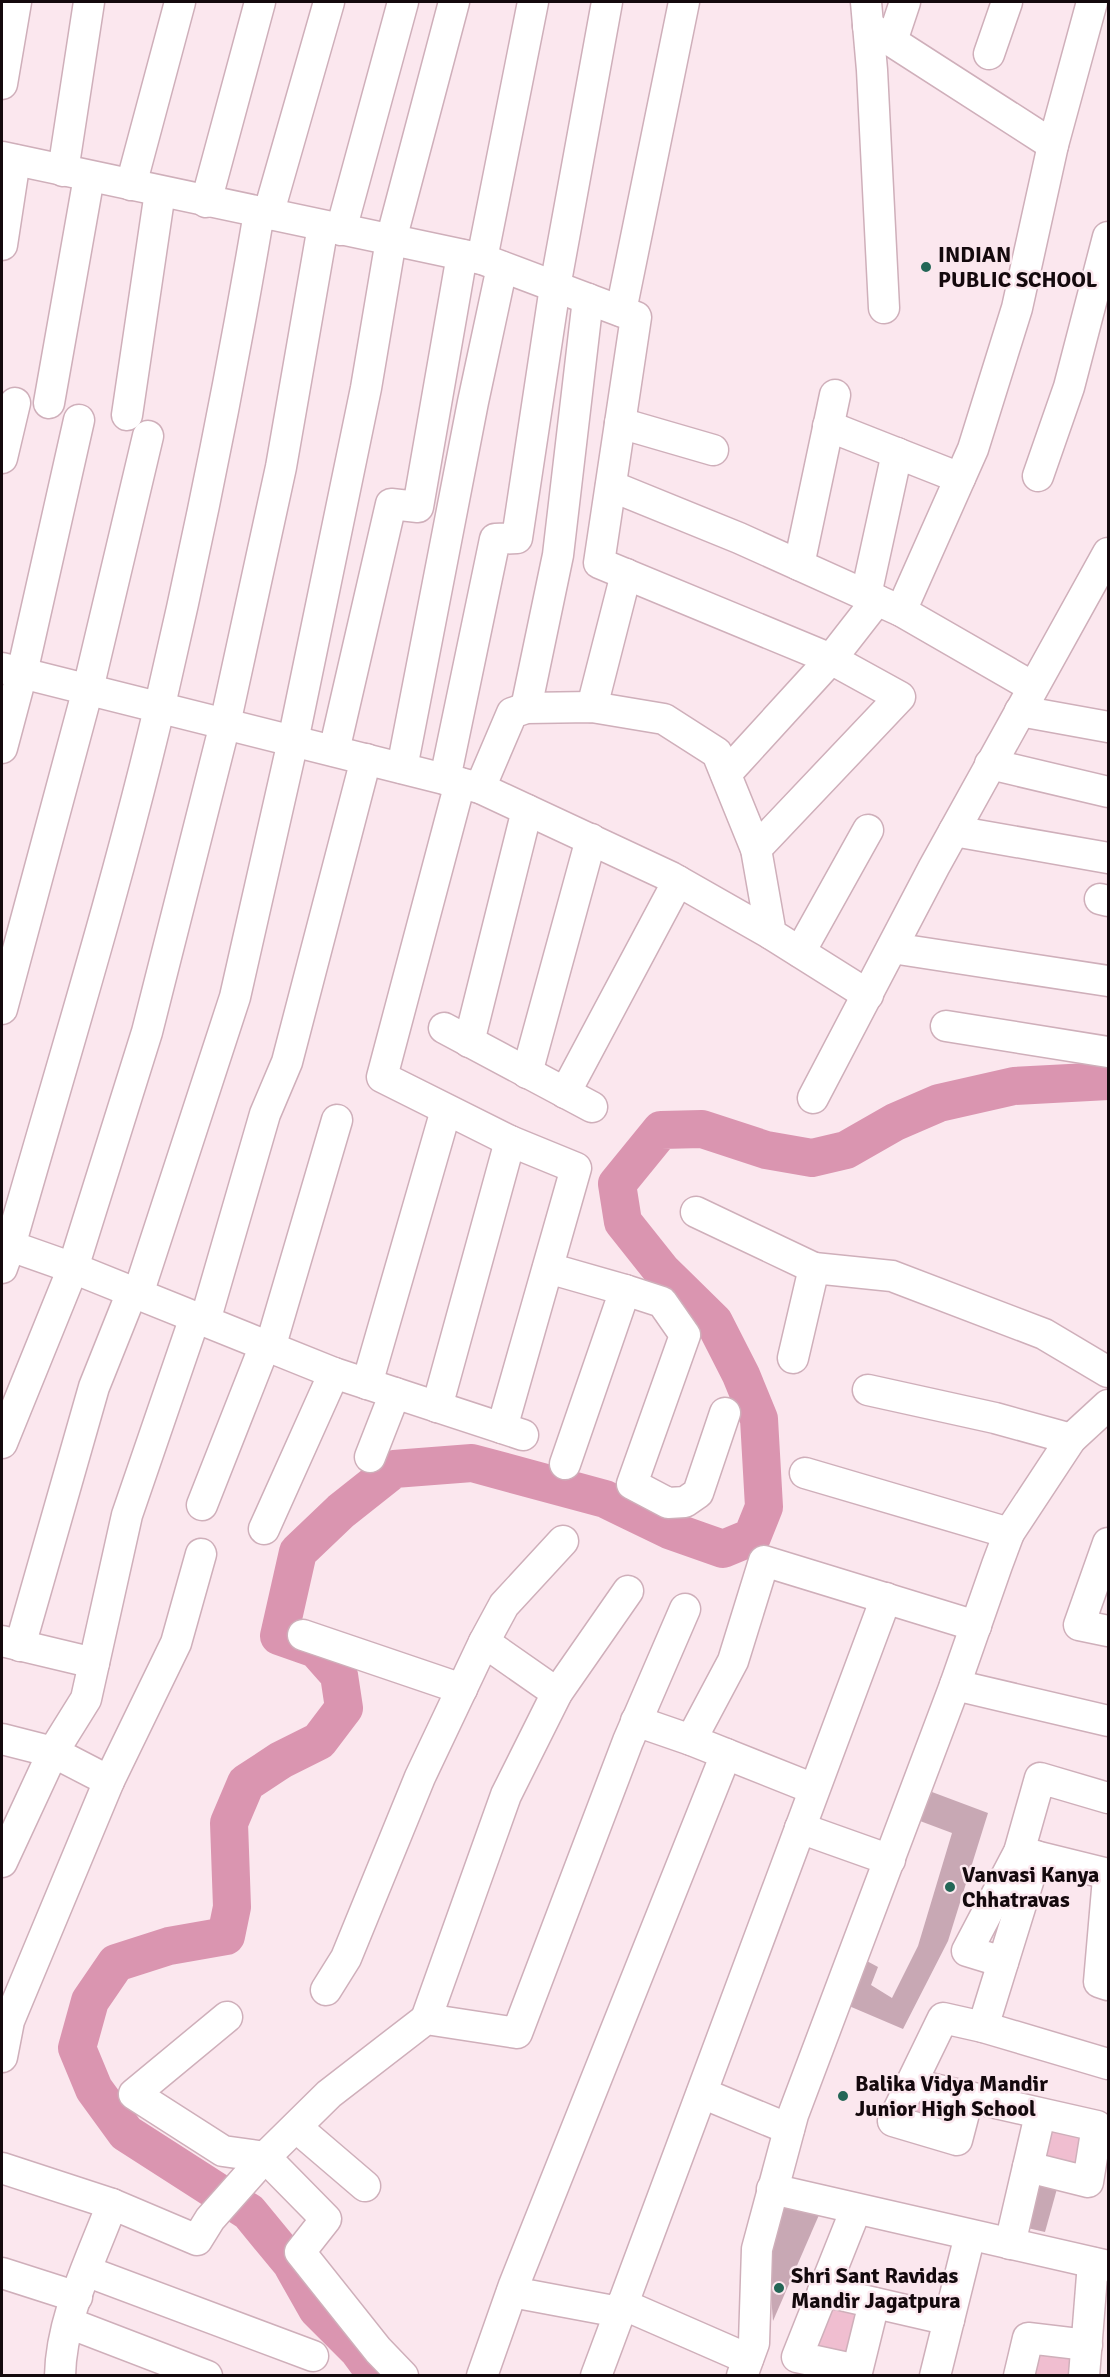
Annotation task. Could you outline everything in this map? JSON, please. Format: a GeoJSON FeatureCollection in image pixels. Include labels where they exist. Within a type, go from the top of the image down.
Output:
{"type":"FeatureCollection","features":[{"type":"Feature","properties":{"kind":"street"},"geometry":{"type":"LineString","coordinates":[[2,84],[16,2]]}},
{"type":"Feature","properties":{"kind":"street"},"geometry":{"type":"LineString","coordinates":[[49,403],[76,174],[89,2]]}},
{"type":"Feature","properties":{"kind":"street"},"geometry":{"type":"LineString","coordinates":[[131,186],[180,2]]}},
{"type":"Feature","properties":{"kind":"street"},"geometry":{"type":"LineString","coordinates":[[206,202],[260,2]]}},
{"type":"Feature","properties":{"kind":"street"},"geometry":{"type":"LineString","coordinates":[[329,2],[264,214],[224,417],[159,707],[96,945],[4,1252],[73,1268],[334,1373],[513,1432],[548,1268],[576,1168],[510,1141],[382,1077],[462,783],[495,539],[517,537],[555,287],[608,2]]}},
{"type":"Feature","properties":{"kind":"street"},"geometry":{"type":"LineString","coordinates":[[2,1443],[73,1268],[147,1032],[225,724],[332,228],[403,2]]}},
{"type":"Feature","properties":{"kind":"street"},"geometry":{"type":"LineString","coordinates":[[94,1664],[11,1643],[94,1387],[135,1293],[235,997],[293,741],[366,388],[391,240],[454,2]]}},
{"type":"Feature","properties":{"kind":"street"},"geometry":{"type":"LineString","coordinates":[[334,751],[391,504],[418,507],[482,260],[533,2]]}},
{"type":"Feature","properties":{"kind":"street"},"geometry":{"type":"LineString","coordinates":[[621,311],[684,2]]}},
{"type":"Feature","properties":{"kind":"street"},"geometry":{"type":"LineString","coordinates":[[875,23],[905,2]]}},
{"type":"Feature","properties":{"kind":"street"},"geometry":{"type":"LineString","coordinates":[[989,54],[1007,2]]}},
{"type":"Feature","properties":{"kind":"street"},"geometry":{"type":"LineString","coordinates":[[726,774],[881,602],[960,478],[973,449],[1017,308],[1053,145],[1092,2]]}},
{"type":"Feature","properties":{"kind":"street"},"geometry":{"type":"LineString","coordinates":[[875,23],[1053,145]]}},
{"type":"Feature","properties":{"kind":"street"},"geometry":{"type":"LineString","coordinates":[[875,23],[884,308]]}},
{"type":"Feature","properties":{"kind":"street"},"geometry":{"type":"LineString","coordinates":[[2,245],[8,159],[482,260],[636,317],[599,562],[831,659],[900,697],[756,849]]}},
{"type":"Feature","properties":{"kind":"street"},"geometry":{"type":"LineString","coordinates":[[127,415],[160,192]]}},
{"type":"Feature","properties":{"kind":"street"},"geometry":{"type":"LineString","coordinates":[[1038,476],[1069,387],[1108,237]]}},
{"type":"Feature","properties":{"kind":"street"},"geometry":{"type":"LineString","coordinates":[[402,768],[473,402],[482,260]]}},
{"type":"Feature","properties":{"kind":"street"},"geometry":{"type":"LineString","coordinates":[[526,708],[558,555],[588,299]]}},
{"type":"Feature","properties":{"kind":"street"},"geometry":{"type":"LineString","coordinates":[[799,565],[835,395]]}},
{"type":"Feature","properties":{"kind":"street"},"geometry":{"type":"LineString","coordinates":[[2,458],[15,403]]}},
{"type":"Feature","properties":{"kind":"street"},"geometry":{"type":"LineString","coordinates":[[2,748],[12,670],[80,420]]}},
{"type":"Feature","properties":{"kind":"street"},"geometry":{"type":"LineString","coordinates":[[620,423],[713,450]]}},
{"type":"Feature","properties":{"kind":"street"},"geometry":{"type":"LineString","coordinates":[[828,426],[960,478]]}},
{"type":"Feature","properties":{"kind":"street"},"geometry":{"type":"LineString","coordinates":[[2,1009],[88,690],[148,436]]}},
{"type":"Feature","properties":{"kind":"street"},"geometry":{"type":"LineString","coordinates":[[881,602],[897,453]]}},
{"type":"Feature","properties":{"kind":"street"},"geometry":{"type":"LineString","coordinates":[[610,486],[881,602],[1026,699],[1108,727]]}},
{"type":"Feature","properties":{"kind":"street"},"geometry":{"type":"LineString","coordinates":[[813,1098],[1026,699],[1098,594],[1108,553]]}},
{"type":"Feature","properties":{"kind":"street"},"geometry":{"type":"LineString","coordinates":[[592,707],[626,574]]}},
{"type":"Feature","properties":{"kind":"street"},"geometry":{"type":"LineString","coordinates":[[12,670],[462,783],[591,839],[678,881],[771,934],[868,994]]}},
{"type":"Feature","properties":{"kind":"street"},"geometry":{"type":"LineString","coordinates":[[462,783],[512,713],[526,708],[592,707],[664,719],[717,753],[756,849],[771,934]]}},
{"type":"Feature","properties":{"kind":"street"},"geometry":{"type":"LineString","coordinates":[[2,1862],[53,1752],[86,1699],[127,1515],[200,1319],[265,1114],[288,1062],[366,759]]}},
{"type":"Feature","properties":{"kind":"street"},"geometry":{"type":"LineString","coordinates":[[990,765],[1108,792]]}},
{"type":"Feature","properties":{"kind":"street"},"geometry":{"type":"LineString","coordinates":[[527,810],[456,1035],[592,1107]]}},
{"type":"Feature","properties":{"kind":"street"},"geometry":{"type":"LineString","coordinates":[[800,952],[868,830]]}},
{"type":"Feature","properties":{"kind":"street"},"geometry":{"type":"LineString","coordinates":[[954,831],[1108,858]]}},
{"type":"Feature","properties":{"kind":"street"},"geometry":{"type":"LineString","coordinates":[[527,1072],[591,839]]}},
{"type":"Feature","properties":{"kind":"street"},"geometry":{"type":"LineString","coordinates":[[565,1093],[678,881]]}},
{"type":"Feature","properties":{"kind":"street"},"geometry":{"type":"LineString","coordinates":[[892,948],[1108,981]]}},
{"type":"Feature","properties":{"kind":"street"},"geometry":{"type":"LineString","coordinates":[[946,1026],[1108,1052]]}},
{"type":"Feature","properties":{"kind":"street"},"geometry":{"type":"LineString","coordinates":[[367,1384],[446,1110]]}},
{"type":"Feature","properties":{"kind":"street"},"geometry":{"type":"LineString","coordinates":[[202,1505],[268,1346],[337,1120]]}},
{"type":"Feature","properties":{"kind":"street"},"geometry":{"type":"LineString","coordinates":[[437,1407],[510,1141]]}},
{"type":"Feature","properties":{"kind":"street"},"geometry":{"type":"LineString","coordinates":[[696,1212],[814,1268],[892,1276],[1044,1334],[1108,1372]]}},
{"type":"Feature","properties":{"kind":"street"},"geometry":{"type":"LineString","coordinates":[[548,1268],[662,1302],[685,1335],[632,1484],[668,1503],[685,1502],[698,1493],[725,1413]]}},
{"type":"Feature","properties":{"kind":"street"},"geometry":{"type":"LineString","coordinates":[[793,1358],[814,1268]]}},
{"type":"Feature","properties":{"kind":"street"},"geometry":{"type":"LineString","coordinates":[[565,1464],[625,1290]]}},
{"type":"Feature","properties":{"kind":"street"},"geometry":{"type":"LineString","coordinates":[[264,1529],[334,1373]]}},
{"type":"Feature","properties":{"kind":"street"},"geometry":{"type":"LineString","coordinates":[[868,1390],[995,1418],[1071,1439]]}},
{"type":"Feature","properties":{"kind":"street"},"geometry":{"type":"LineString","coordinates":[[370,1457],[395,1393]]}},
{"type":"Feature","properties":{"kind":"street"},"geometry":{"type":"LineString","coordinates":[[512,2292],[621,2308],[745,2367],[754,2343],[756,2249],[789,2129],[955,1685],[1009,1533],[1071,1439],[1108,1405]]}},
{"type":"Feature","properties":{"kind":"street"},"geometry":{"type":"LineString","coordinates":[[805,1473],[1009,1533]]}},
{"type":"Feature","properties":{"kind":"street"},"geometry":{"type":"LineString","coordinates":[[326,1990],[346,1958],[420,1777],[484,1642],[504,1605],[563,1541]]}},
{"type":"Feature","properties":{"kind":"street"},"geometry":{"type":"LineString","coordinates":[[1108,1543],[1079,1625],[1108,1631]]}},
{"type":"Feature","properties":{"kind":"street"},"geometry":{"type":"LineString","coordinates":[[2,2057],[9,2021],[109,1782],[176,1643],[201,1554]]}},
{"type":"Feature","properties":{"kind":"street"},"geometry":{"type":"LineString","coordinates":[[692,1740],[733,1661],[764,1561],[976,1626]]}},
{"type":"Feature","properties":{"kind":"street"},"geometry":{"type":"LineString","coordinates":[[2,2168],[112,2204],[197,2240],[210,2219],[265,2157],[329,2094],[426,2019],[506,1795],[557,1693],[628,1591]]}},
{"type":"Feature","properties":{"kind":"street"},"geometry":{"type":"LineString","coordinates":[[596,2376],[886,1598]]}},
{"type":"Feature","properties":{"kind":"street"},"geometry":{"type":"LineString","coordinates":[[426,2019],[517,2033],[636,1721],[685,1609]]}},
{"type":"Feature","properties":{"kind":"street"},"geometry":{"type":"LineString","coordinates":[[303,1635],[462,1689]]}},
{"type":"Feature","properties":{"kind":"street"},"geometry":{"type":"LineString","coordinates":[[484,1642],[557,1693]]}},
{"type":"Feature","properties":{"kind":"street"},"geometry":{"type":"LineString","coordinates":[[955,1685],[1108,1720]]}},
{"type":"Feature","properties":{"kind":"street"},"geometry":{"type":"LineString","coordinates":[[636,1721],[692,1740],[814,1789]]}},
{"type":"Feature","properties":{"kind":"street"},"geometry":{"type":"LineString","coordinates":[[2,1739],[53,1752],[109,1782]]}},
{"type":"Feature","properties":{"kind":"street"},"geometry":{"type":"LineString","coordinates":[[482,2376],[512,2292],[726,1754]]}},
{"type":"Feature","properties":{"kind":"street"},"geometry":{"type":"LineString","coordinates":[[983,2027],[1003,1962],[967,1951],[1027,1854],[1040,1778],[1108,1797]]}},
{"type":"Feature","properties":{"kind":"street"},"geometry":{"type":"LineString","coordinates":[[800,1828],[890,1860]]}},
{"type":"Feature","properties":{"kind":"street"},"geometry":{"type":"LineString","coordinates":[[1027,1854],[1108,1876],[1099,1982],[1108,1984]]}},
{"type":"Feature","properties":{"kind":"street"},"geometry":{"type":"LineString","coordinates":[[227,2017],[134,2094],[223,2151],[265,2157],[326,2219],[300,2252],[378,2350],[403,2376]]}},
{"type":"Feature","properties":{"kind":"street"},"geometry":{"type":"LineString","coordinates":[[968,2098],[957,2140],[893,2121],[943,2018],[983,2027],[1108,2064]]}},
{"type":"Feature","properties":{"kind":"street"},"geometry":{"type":"LineString","coordinates":[[912,2084],[1040,2115],[1097,2126],[1088,2182],[1028,2167]]}},
{"type":"Feature","properties":{"kind":"street"},"geometry":{"type":"LineString","coordinates":[[702,2092],[789,2129]]}},
{"type":"Feature","properties":{"kind":"street"},"geometry":{"type":"LineString","coordinates":[[1010,2244],[1040,2115]]}},
{"type":"Feature","properties":{"kind":"street"},"geometry":{"type":"LineString","coordinates":[[296,2127],[365,2186]]}},
{"type":"Feature","properties":{"kind":"street"},"geometry":{"type":"LineString","coordinates":[[772,2189],[1101,2265],[1084,2376]]}},
{"type":"Feature","properties":{"kind":"street"},"geometry":{"type":"LineString","coordinates":[[60,2376],[60,2356],[78,2297],[112,2204]]}},
{"type":"Feature","properties":{"kind":"street"},"geometry":{"type":"LineString","coordinates":[[856,2209],[797,2357],[856,2373],[874,2303]]}},
{"type":"Feature","properties":{"kind":"street"},"geometry":{"type":"LineString","coordinates":[[935,2376],[970,2235]]}},
{"type":"Feature","properties":{"kind":"street"},"geometry":{"type":"LineString","coordinates":[[2,2273],[78,2297],[313,2356]]}},
{"type":"Feature","properties":{"kind":"street"},"geometry":{"type":"LineString","coordinates":[[823,2291],[949,2320]]}},
{"type":"Feature","properties":{"kind":"street"},"geometry":{"type":"LineString","coordinates":[[78,2297],[207,2376]]}},
{"type":"Feature","properties":{"kind":"street"},"geometry":{"type":"LineString","coordinates":[[1019,2376],[1028,2338],[1087,2345]]}},
{"type":"Feature","properties":{"kind":"shaded area"},"geometry":{"type":"Polygon","coordinates":[[[919,2089],[961,2099],[953,2130],[906,2118],[919,2089]]]}},
{"type":"Feature","properties":{"kind":"shaded area"},"geometry":{"type":"Polygon","coordinates":[[[1042,2121],[1089,2133],[1083,2173],[1034,2161],[1042,2121]]]}},
{"type":"Feature","properties":{"kind":"shaded area"},"geometry":{"type":"Polygon","coordinates":[[[827,2300],[867,2309],[855,2355],[809,2353],[827,2300]]]}},
{"type":"Feature","properties":{"kind":"shaded area"},"geometry":{"type":"Polygon","coordinates":[[[1035,2345],[1079,2351],[1077,2375],[1024,2376],[1035,2345]]]}},
{"type":"Feature","properties":{"kind":"building","name":"Vanvasi Kanya Chhatravas"},"geometry":{"type":"Polygon","coordinates":[[[932,1792],[988,1813],[948,1941],[903,2029],[849,2006],[865,1960],[878,1967],[871,1985],[892,1998],[918,1946],[952,1833],[920,1821],[932,1792]]]}},
{"type":"Feature","properties":{"kind":"building"},"geometry":{"type":"Polygon","coordinates":[[[1038,2172],[1060,2178],[1045,2232],[1023,2227],[1038,2172]]]}},
{"type":"Feature","properties":{"kind":"building","name":"Shri Sant Ravidas Mandir Jagatpura"},"geometry":{"type":"Polygon","coordinates":[[[778,2196],[822,2208],[773,2321],[768,2255],[778,2196]]]}},
{"type":"Feature","properties":{"kind":"waterway"},"geometry":{"type":"LineString","coordinates":[[377,2376],[358,2350],[317,2309],[291,2263],[249,2212],[126,2133],[94,2089],[77,2048],[90,2001],[116,1963],[169,1946],[226,1936],[232,1907],[229,1823],[246,1783],[281,1760],[319,1741],[344,1708],[339,1675],[316,1649],[279,1636],[298,1552],[341,1511],[394,1469],[472,1463],[605,1499],[669,1530],[723,1549],[752,1537],[764,1507],[759,1419],[741,1375],[714,1322],[662,1271],[623,1222],[617,1184],[661,1130],[702,1129],[766,1150],[812,1158],[846,1150],[895,1122],[939,1103],[1014,1086],[1108,1081]]}},
{"type":"Feature","properties":{"kind":"place","name":"INDIAN PUBLIC SCHOOL"},"geometry":{"type":"Point","coordinates":[926,267]}},
{"type":"Feature","properties":{"kind":"place","name":"Vanvasi Kanya Chhatravas"},"geometry":{"type":"Point","coordinates":[950,1887]}},
{"type":"Feature","properties":{"kind":"place","name":"Balika Vidya Mandir Junior High School"},"geometry":{"type":"Point","coordinates":[843,2096]}},
{"type":"Feature","properties":{"kind":"place","name":"Shri Sant Ravidas Mandir Jagatpura"},"geometry":{"type":"Point","coordinates":[779,2288]}}]}
